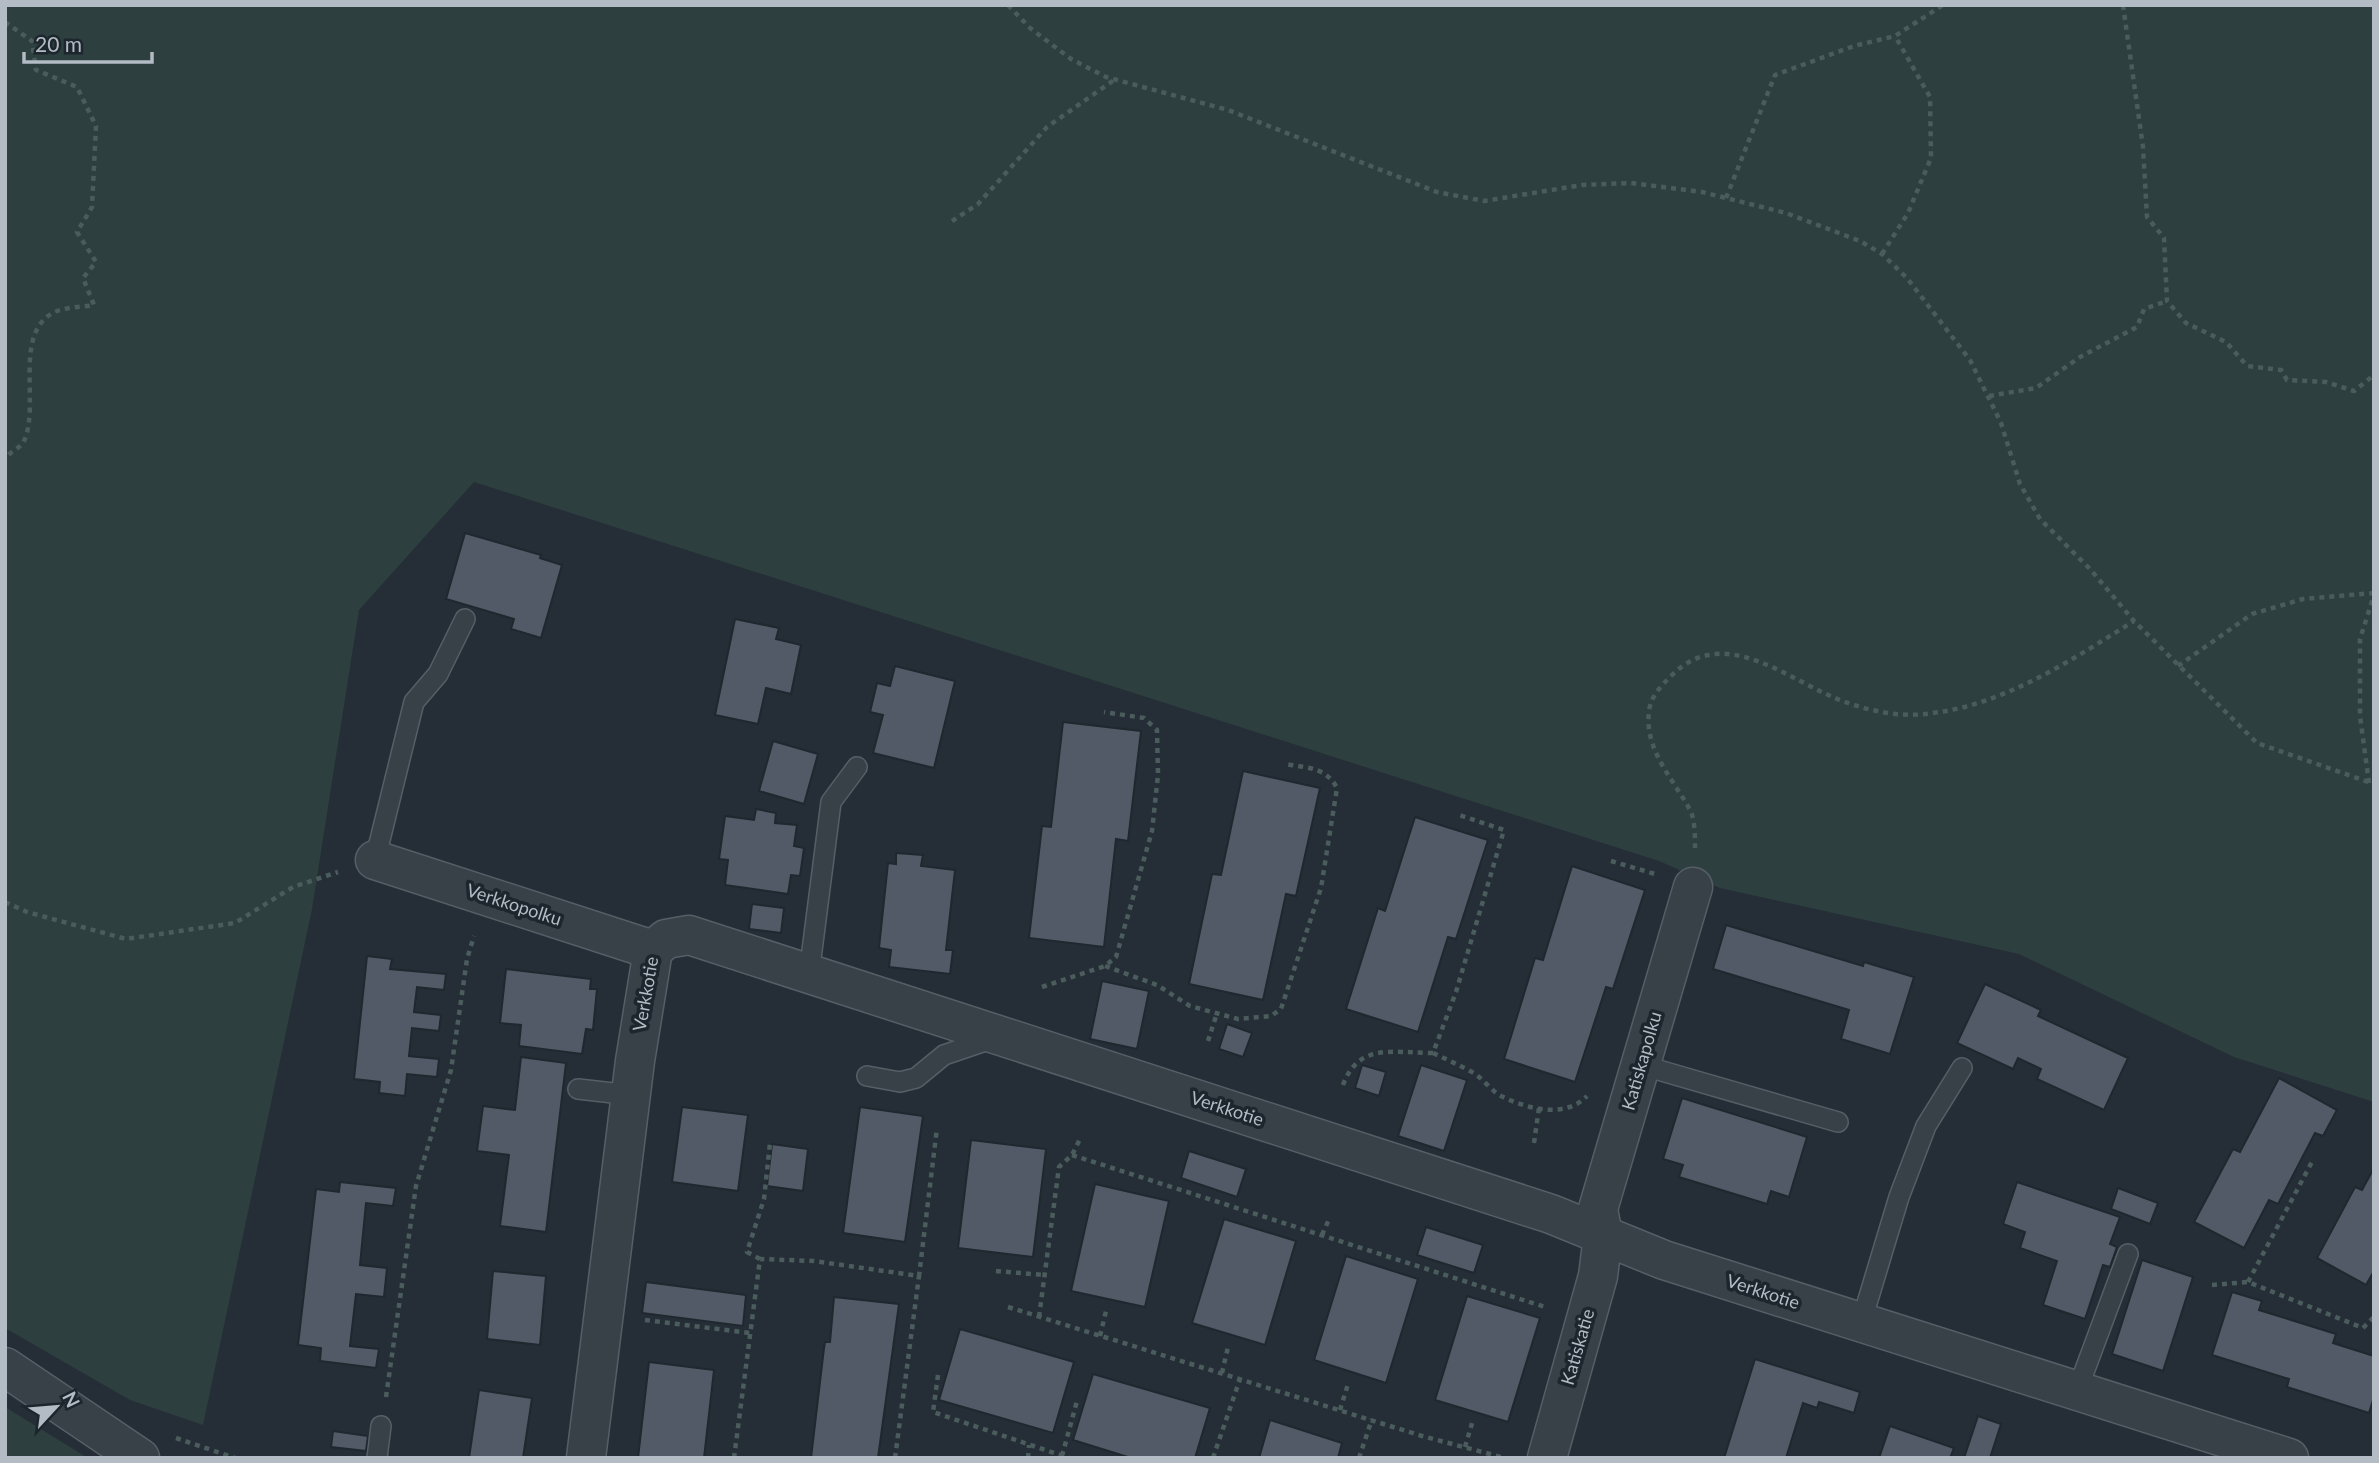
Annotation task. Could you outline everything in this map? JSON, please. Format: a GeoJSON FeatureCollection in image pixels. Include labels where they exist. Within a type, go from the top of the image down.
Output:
{"type":"FeatureCollection","features":[{"type":"Feature","properties":{"kind":"street","name":"Verkkopolku"},"geometry":{"type":"LineString","coordinates":[[374,860],[653,950]]}},
{"type":"Feature","properties":{"kind":"street","name":"Katiskapolku"},"geometry":{"type":"LineString","coordinates":[[1603,1236],[1598,1209],[1641,1065],[1676,883]]}},
{"type":"Feature","properties":{"kind":"street","name":"Verkkotie"},"geometry":{"type":"LineString","coordinates":[[586,1458],[631,1095],[653,950],[666,939],[689,935],[1551,1214],[1664,1260],[2289,1458]]}},
{"type":"Feature","properties":{"kind":"street","name":"Katiskatie"},"geometry":{"type":"LineString","coordinates":[[1546,1458],[1598,1276],[1603,1236]]}},
{"type":"Feature","properties":{"kind":"street"},"geometry":{"type":"LineString","coordinates":[[5,1367],[141,1458]]}},
{"type":"Feature","properties":{"kind":"lane"},"geometry":{"type":"LineString","coordinates":[[374,860],[414,702],[438,674],[465,619]]}},
{"type":"Feature","properties":{"kind":"lane"},"geometry":{"type":"LineString","coordinates":[[809,974],[831,802],[857,767]]}},
{"type":"Feature","properties":{"kind":"lane"},"geometry":{"type":"LineString","coordinates":[[867,1076],[900,1082],[916,1078],[944,1055],[1000,1036]]}},
{"type":"Feature","properties":{"kind":"lane"},"geometry":{"type":"LineString","coordinates":[[1641,1065],[1838,1122]]}},
{"type":"Feature","properties":{"kind":"lane"},"geometry":{"type":"LineString","coordinates":[[1861,1323],[1899,1197],[1926,1126],[1962,1068]]}},
{"type":"Feature","properties":{"kind":"lane"},"geometry":{"type":"LineString","coordinates":[[578,1089],[631,1095]]}},
{"type":"Feature","properties":{"kind":"lane"},"geometry":{"type":"LineString","coordinates":[[2077,1391],[2128,1254]]}},
{"type":"Feature","properties":{"kind":"lane"},"geometry":{"type":"LineString","coordinates":[[377,1458],[381,1426]]}},
{"type":"Feature","properties":{"kind":"path"},"geometry":{"type":"LineString","coordinates":[[1008,5],[1030,28],[1071,59],[1115,79],[1228,110],[1437,192],[1469,201],[1506,200],[1582,185],[1631,183],[1726,198],[1786,213],[1860,241],[1882,254],[1907,278],[1970,360],[1988,396],[2028,501],[2040,519],[2090,569],[2134,621],[2178,667],[2257,743],[2371,783],[2360,716],[2360,639],[2374,594],[2303,599],[2252,614],[2178,667]]}},
{"type":"Feature","properties":{"kind":"path"},"geometry":{"type":"LineString","coordinates":[[1726,198],[1774,75],[1854,46],[1895,36],[1942,5]]}},
{"type":"Feature","properties":{"kind":"path"},"geometry":{"type":"LineString","coordinates":[[2123,5],[2143,147],[2147,217],[2164,238],[2167,301],[2186,323],[2226,342],[2247,366],[2281,370],[2287,380],[2326,382],[2354,391],[2374,375]]}},
{"type":"Feature","properties":{"kind":"path"},"geometry":{"type":"LineString","coordinates":[[5,22],[32,41],[36,70],[77,87],[96,126],[92,206],[77,232],[96,262],[83,278],[94,305],[57,311],[39,324],[30,354],[31,408],[24,443],[5,458]]}},
{"type":"Feature","properties":{"kind":"path"},"geometry":{"type":"LineString","coordinates":[[1882,254],[1908,213],[1931,158],[1930,97],[1895,36]]}},
{"type":"Feature","properties":{"kind":"path"},"geometry":{"type":"LineString","coordinates":[[952,220],[978,204],[1047,127],[1115,79]]}},
{"type":"Feature","properties":{"kind":"path"},"geometry":{"type":"LineString","coordinates":[[1988,396],[2035,388],[2080,357],[2137,327],[2144,309],[2167,301]]}},
{"type":"Feature","properties":{"kind":"path"},"geometry":{"type":"LineString","coordinates":[[1611,861],[1654,873],[1676,883],[1695,843],[1692,814],[1662,767],[1648,731],[1649,708],[1657,690],[1676,671],[1721,652],[1758,660],[1844,701],[1892,715],[1934,713],[1993,698],[2089,649],[2134,621]]}},
{"type":"Feature","properties":{"kind":"path"},"geometry":{"type":"LineString","coordinates":[[1042,987],[1105,966],[1116,957],[1152,831],[1158,775],[1157,730],[1144,718],[1104,712]]}},
{"type":"Feature","properties":{"kind":"path"},"geometry":{"type":"LineString","coordinates":[[1105,966],[1157,985],[1190,1006],[1217,1013],[1238,1018],[1271,1016],[1281,1009],[1321,888],[1337,788],[1331,776],[1323,771],[1286,764]]}},
{"type":"Feature","properties":{"kind":"path"},"geometry":{"type":"LineString","coordinates":[[1433,1053],[1456,992],[1504,830],[1459,815]]}},
{"type":"Feature","properties":{"kind":"path"},"geometry":{"type":"LineString","coordinates":[[5,902],[27,912],[126,939],[234,923],[293,887],[374,860]]}},
{"type":"Feature","properties":{"kind":"path"},"geometry":{"type":"LineString","coordinates":[[381,1426],[416,1186],[451,1070],[467,960],[488,896]]}},
{"type":"Feature","properties":{"kind":"path"},"geometry":{"type":"LineString","coordinates":[[1208,1041],[1217,1013]]}},
{"type":"Feature","properties":{"kind":"path"},"geometry":{"type":"LineString","coordinates":[[1343,1085],[1349,1067],[1362,1056],[1433,1053],[1475,1073],[1500,1095],[1539,1108],[1558,1111],[1578,1105],[1594,1086]]}},
{"type":"Feature","properties":{"kind":"path"},"geometry":{"type":"LineString","coordinates":[[1534,1143],[1539,1108]]}},
{"type":"Feature","properties":{"kind":"path"},"geometry":{"type":"LineString","coordinates":[[895,1458],[937,1128]]}},
{"type":"Feature","properties":{"kind":"path"},"geometry":{"type":"LineString","coordinates":[[1039,1317],[1059,1167],[1072,1154],[1081,1138]]}},
{"type":"Feature","properties":{"kind":"path"},"geometry":{"type":"LineString","coordinates":[[771,1143],[764,1199],[747,1252],[760,1259],[814,1261],[919,1276]]}},
{"type":"Feature","properties":{"kind":"path"},"geometry":{"type":"LineString","coordinates":[[1072,1154],[1586,1317]]}},
{"type":"Feature","properties":{"kind":"path"},"geometry":{"type":"LineString","coordinates":[[2248,1282],[2313,1160]]}},
{"type":"Feature","properties":{"kind":"path"},"geometry":{"type":"LineString","coordinates":[[1322,1235],[1330,1217]]}},
{"type":"Feature","properties":{"kind":"path"},"geometry":{"type":"LineString","coordinates":[[734,1458],[760,1259]]}},
{"type":"Feature","properties":{"kind":"path"},"geometry":{"type":"LineString","coordinates":[[996,1271],[1044,1275]]}},
{"type":"Feature","properties":{"kind":"path"},"geometry":{"type":"LineString","coordinates":[[2212,1285],[2248,1282],[2363,1328],[2374,1317]]}},
{"type":"Feature","properties":{"kind":"path"},"geometry":{"type":"LineString","coordinates":[[1008,1307],[1505,1458]]}},
{"type":"Feature","properties":{"kind":"path"},"geometry":{"type":"LineString","coordinates":[[1100,1336],[1107,1307]]}},
{"type":"Feature","properties":{"kind":"path"},"geometry":{"type":"LineString","coordinates":[[603,1315],[750,1333]]}},
{"type":"Feature","properties":{"kind":"path"},"geometry":{"type":"LineString","coordinates":[[1222,1373],[1228,1347]]}},
{"type":"Feature","properties":{"kind":"path"},"geometry":{"type":"LineString","coordinates":[[938,1375],[933,1412],[1069,1458]]}},
{"type":"Feature","properties":{"kind":"path"},"geometry":{"type":"LineString","coordinates":[[1213,1458],[1240,1379]]}},
{"type":"Feature","properties":{"kind":"path"},"geometry":{"type":"LineString","coordinates":[[1340,1410],[1348,1384]]}},
{"type":"Feature","properties":{"kind":"path"},"geometry":{"type":"LineString","coordinates":[[1062,1456],[1077,1401]]}},
{"type":"Feature","properties":{"kind":"path"},"geometry":{"type":"LineString","coordinates":[[1359,1458],[1372,1419]]}},
{"type":"Feature","properties":{"kind":"path"},"geometry":{"type":"LineString","coordinates":[[1465,1447],[1473,1420]]}},
{"type":"Feature","properties":{"kind":"path"},"geometry":{"type":"LineString","coordinates":[[1028,1458],[1029,1445]]}},
{"type":"Feature","properties":{"kind":"shaded area"},"geometry":{"type":"Polygon","coordinates":[[[5,5],[2374,5],[2374,1102],[2234,1057],[2019,954],[1720,888],[1659,861],[474,482],[359,610],[312,909],[203,1425],[130,1400],[5,1328],[5,5]]]}},
{"type":"Feature","properties":{"kind":"shaded area"},"geometry":{"type":"Polygon","coordinates":[[[5,1407],[83,1455],[87,1458],[5,1458],[5,1407]]]}},
{"type":"Feature","properties":{"kind":"building"},"geometry":{"type":"Polygon","coordinates":[[[465,533],[541,555],[540,558],[562,565],[541,638],[511,629],[514,619],[446,599],[465,533]]]}},
{"type":"Feature","properties":{"kind":"building"},"geometry":{"type":"Polygon","coordinates":[[[735,619],[779,628],[776,639],[801,645],[791,694],[766,688],[758,724],[715,715],[735,619]]]}},
{"type":"Feature","properties":{"kind":"building"},"geometry":{"type":"Polygon","coordinates":[[[895,666],[955,681],[934,768],[873,753],[883,715],[870,712],[877,683],[890,686],[895,666]]]}},
{"type":"Feature","properties":{"kind":"building"},"geometry":{"type":"Polygon","coordinates":[[[1063,722],[1141,731],[1128,841],[1116,839],[1104,947],[1029,938],[1042,826],[1051,827],[1063,722]]]}},
{"type":"Feature","properties":{"kind":"building"},"geometry":{"type":"Polygon","coordinates":[[[773,741],[818,754],[804,804],[759,791],[773,741]]]}},
{"type":"Feature","properties":{"kind":"building"},"geometry":{"type":"Polygon","coordinates":[[[1243,771],[1320,788],[1296,896],[1286,894],[1263,1000],[1189,984],[1212,874],[1221,875],[1243,771]]]}},
{"type":"Feature","properties":{"kind":"building"},"geometry":{"type":"Polygon","coordinates":[[[756,809],[776,813],[775,823],[797,825],[794,846],[804,848],[800,876],[791,875],[788,894],[725,885],[728,860],[719,859],[725,816],[754,820],[756,809]]]}},
{"type":"Feature","properties":{"kind":"building"},"geometry":{"type":"Polygon","coordinates":[[[1415,817],[1488,840],[1456,939],[1448,937],[1418,1032],[1346,1009],[1378,908],[1385,911],[1415,817]]]}},
{"type":"Feature","properties":{"kind":"building"},"geometry":{"type":"Polygon","coordinates":[[[896,853],[923,855],[921,866],[955,870],[946,950],[953,950],[950,974],[889,967],[891,950],[879,948],[888,863],[896,864],[896,853]]]}},
{"type":"Feature","properties":{"kind":"building"},"geometry":{"type":"Polygon","coordinates":[[[1572,866],[1645,890],[1613,989],[1606,987],[1575,1082],[1504,1059],[1535,958],[1543,960],[1572,866]]]}},
{"type":"Feature","properties":{"kind":"building"},"geometry":{"type":"Polygon","coordinates":[[[752,904],[784,908],[781,933],[749,929],[752,904]]]}},
{"type":"Feature","properties":{"kind":"building"},"geometry":{"type":"Polygon","coordinates":[[[1726,925],[1863,966],[1864,962],[1914,977],[1890,1054],[1841,1039],[1849,1010],[1713,969],[1726,925]]]}},
{"type":"Feature","properties":{"kind":"building"},"geometry":{"type":"Polygon","coordinates":[[[367,956],[392,959],[390,969],[446,974],[444,990],[417,987],[414,1012],[441,1015],[439,1031],[412,1028],[409,1056],[439,1059],[437,1077],[407,1074],[405,1096],[379,1093],[380,1082],[354,1079],[367,956]]]}},
{"type":"Feature","properties":{"kind":"building"},"geometry":{"type":"Polygon","coordinates":[[[506,969],[591,979],[590,989],[597,989],[593,1030],[586,1029],[582,1054],[519,1046],[521,1025],[500,1023],[506,969]]]}},
{"type":"Feature","properties":{"kind":"building"},"geometry":{"type":"Polygon","coordinates":[[[1102,981],[1149,991],[1137,1049],[1090,1039],[1102,981]]]}},
{"type":"Feature","properties":{"kind":"building"},"geometry":{"type":"Polygon","coordinates":[[[1985,984],[2041,1010],[2038,1016],[2128,1058],[2104,1110],[2037,1079],[2041,1069],[2018,1058],[2013,1069],[1957,1043],[1985,984]]]}},
{"type":"Feature","properties":{"kind":"building"},"geometry":{"type":"Polygon","coordinates":[[[1227,1024],[1252,1033],[1243,1057],[1219,1049],[1227,1024]]]}},
{"type":"Feature","properties":{"kind":"building"},"geometry":{"type":"Polygon","coordinates":[[[521,1057],[566,1063],[546,1232],[500,1226],[509,1155],[477,1151],[483,1106],[515,1110],[521,1057]]]}},
{"type":"Feature","properties":{"kind":"building"},"geometry":{"type":"Polygon","coordinates":[[[1362,1065],[1386,1072],[1379,1096],[1355,1088],[1362,1065]]]}},
{"type":"Feature","properties":{"kind":"building"},"geometry":{"type":"Polygon","coordinates":[[[1421,1065],[1467,1080],[1444,1151],[1398,1136],[1421,1065]]]}},
{"type":"Feature","properties":{"kind":"building"},"geometry":{"type":"Polygon","coordinates":[[[2279,1078],[2337,1110],[2323,1136],[2315,1133],[2278,1204],[2269,1200],[2244,1248],[2194,1222],[2233,1149],[2240,1152],[2279,1078]]]}},
{"type":"Feature","properties":{"kind":"building"},"geometry":{"type":"Polygon","coordinates":[[[1682,1098],[1807,1137],[1789,1197],[1771,1191],[1767,1204],[1679,1177],[1683,1165],[1663,1159],[1682,1098]]]}},
{"type":"Feature","properties":{"kind":"building"},"geometry":{"type":"Polygon","coordinates":[[[682,1107],[748,1115],[738,1191],[672,1182],[682,1107]]]}},
{"type":"Feature","properties":{"kind":"building"},"geometry":{"type":"Polygon","coordinates":[[[860,1107],[923,1116],[905,1242],[843,1233],[860,1107]]]}},
{"type":"Feature","properties":{"kind":"building"},"geometry":{"type":"Polygon","coordinates":[[[971,1140],[1046,1149],[1033,1257],[958,1248],[971,1140]]]}},
{"type":"Feature","properties":{"kind":"building"},"geometry":{"type":"Polygon","coordinates":[[[772,1144],[808,1149],[803,1191],[767,1186],[772,1144]]]}},
{"type":"Feature","properties":{"kind":"building"},"geometry":{"type":"Polygon","coordinates":[[[1189,1151],[1246,1169],[1237,1197],[1181,1178],[1189,1151]]]}},
{"type":"Feature","properties":{"kind":"building"},"geometry":{"type":"Polygon","coordinates":[[[2374,1168],[2374,1271],[2366,1285],[2317,1258],[2355,1187],[2362,1190],[2374,1168]]]}},
{"type":"Feature","properties":{"kind":"building"},"geometry":{"type":"Polygon","coordinates":[[[340,1182],[396,1188],[393,1206],[366,1203],[360,1265],[387,1268],[384,1297],[356,1294],[350,1346],[379,1349],[376,1368],[320,1361],[321,1348],[298,1345],[316,1189],[339,1192],[340,1182]]]}},
{"type":"Feature","properties":{"kind":"building"},"geometry":{"type":"Polygon","coordinates":[[[2017,1182],[2120,1217],[2110,1244],[2117,1247],[2110,1267],[2103,1265],[2085,1319],[2043,1305],[2057,1261],[2020,1248],[2025,1232],[2003,1224],[2017,1182]]]}},
{"type":"Feature","properties":{"kind":"building"},"geometry":{"type":"Polygon","coordinates":[[[1095,1184],[1169,1201],[1145,1307],[1071,1291],[1095,1184]]]}},
{"type":"Feature","properties":{"kind":"building"},"geometry":{"type":"Polygon","coordinates":[[[2118,1188],[2158,1203],[2150,1224],[2111,1209],[2118,1188]]]}},
{"type":"Feature","properties":{"kind":"building"},"geometry":{"type":"Polygon","coordinates":[[[1224,1219],[1296,1241],[1265,1345],[1192,1323],[1224,1219]]]}},
{"type":"Feature","properties":{"kind":"building"},"geometry":{"type":"Polygon","coordinates":[[[1426,1227],[1483,1245],[1474,1273],[1417,1255],[1426,1227]]]}},
{"type":"Feature","properties":{"kind":"building"},"geometry":{"type":"Polygon","coordinates":[[[1346,1256],[1418,1279],[1386,1383],[1314,1360],[1346,1256]]]}},
{"type":"Feature","properties":{"kind":"building"},"geometry":{"type":"Polygon","coordinates":[[[2142,1260],[2193,1277],[2163,1371],[2112,1354],[2142,1260]]]}},
{"type":"Feature","properties":{"kind":"building"},"geometry":{"type":"Polygon","coordinates":[[[493,1271],[546,1276],[540,1345],[487,1339],[493,1271]]]}},
{"type":"Feature","properties":{"kind":"building"},"geometry":{"type":"Polygon","coordinates":[[[646,1282],[746,1295],[743,1326],[642,1313],[646,1282]]]}},
{"type":"Feature","properties":{"kind":"building"},"geometry":{"type":"Polygon","coordinates":[[[2232,1292],[2262,1301],[2259,1310],[2336,1334],[2333,1343],[2374,1356],[2374,1397],[2369,1413],[2287,1387],[2289,1379],[2212,1355],[2232,1292]]]}},
{"type":"Feature","properties":{"kind":"building"},"geometry":{"type":"Polygon","coordinates":[[[1467,1296],[1540,1318],[1508,1422],[1435,1400],[1467,1296]]]}},
{"type":"Feature","properties":{"kind":"building"},"geometry":{"type":"Polygon","coordinates":[[[834,1297],[899,1304],[878,1458],[811,1458],[824,1348],[825,1342],[830,1342],[834,1297]]]}},
{"type":"Feature","properties":{"kind":"building"},"geometry":{"type":"Polygon","coordinates":[[[960,1329],[1074,1362],[1053,1433],[939,1400],[960,1329]]]}},
{"type":"Feature","properties":{"kind":"building"},"geometry":{"type":"Polygon","coordinates":[[[1755,1359],[1860,1392],[1854,1413],[1819,1402],[1817,1408],[1803,1403],[1786,1458],[1724,1458],[1755,1359]]]}},
{"type":"Feature","properties":{"kind":"building"},"geometry":{"type":"Polygon","coordinates":[[[649,1362],[714,1370],[704,1458],[638,1458],[649,1362]]]}},
{"type":"Feature","properties":{"kind":"building"},"geometry":{"type":"Polygon","coordinates":[[[1093,1374],[1210,1408],[1195,1458],[1131,1458],[1073,1440],[1093,1374]]]}},
{"type":"Feature","properties":{"kind":"building"},"geometry":{"type":"Polygon","coordinates":[[[479,1390],[532,1398],[523,1458],[469,1458],[479,1390]]]}},
{"type":"Feature","properties":{"kind":"building"},"geometry":{"type":"Polygon","coordinates":[[[1978,1416],[2001,1424],[1990,1458],[1964,1458],[1978,1416]]]}},
{"type":"Feature","properties":{"kind":"building"},"geometry":{"type":"Polygon","coordinates":[[[1270,1420],[1342,1443],[1338,1458],[1259,1458],[1270,1420]]]}},
{"type":"Feature","properties":{"kind":"building"},"geometry":{"type":"Polygon","coordinates":[[[1890,1426],[1954,1448],[1950,1458],[1879,1458],[1890,1426]]]}},
{"type":"Feature","properties":{"kind":"building"},"geometry":{"type":"Polygon","coordinates":[[[333,1431],[368,1436],[366,1451],[331,1447],[333,1431]]]}}]}
